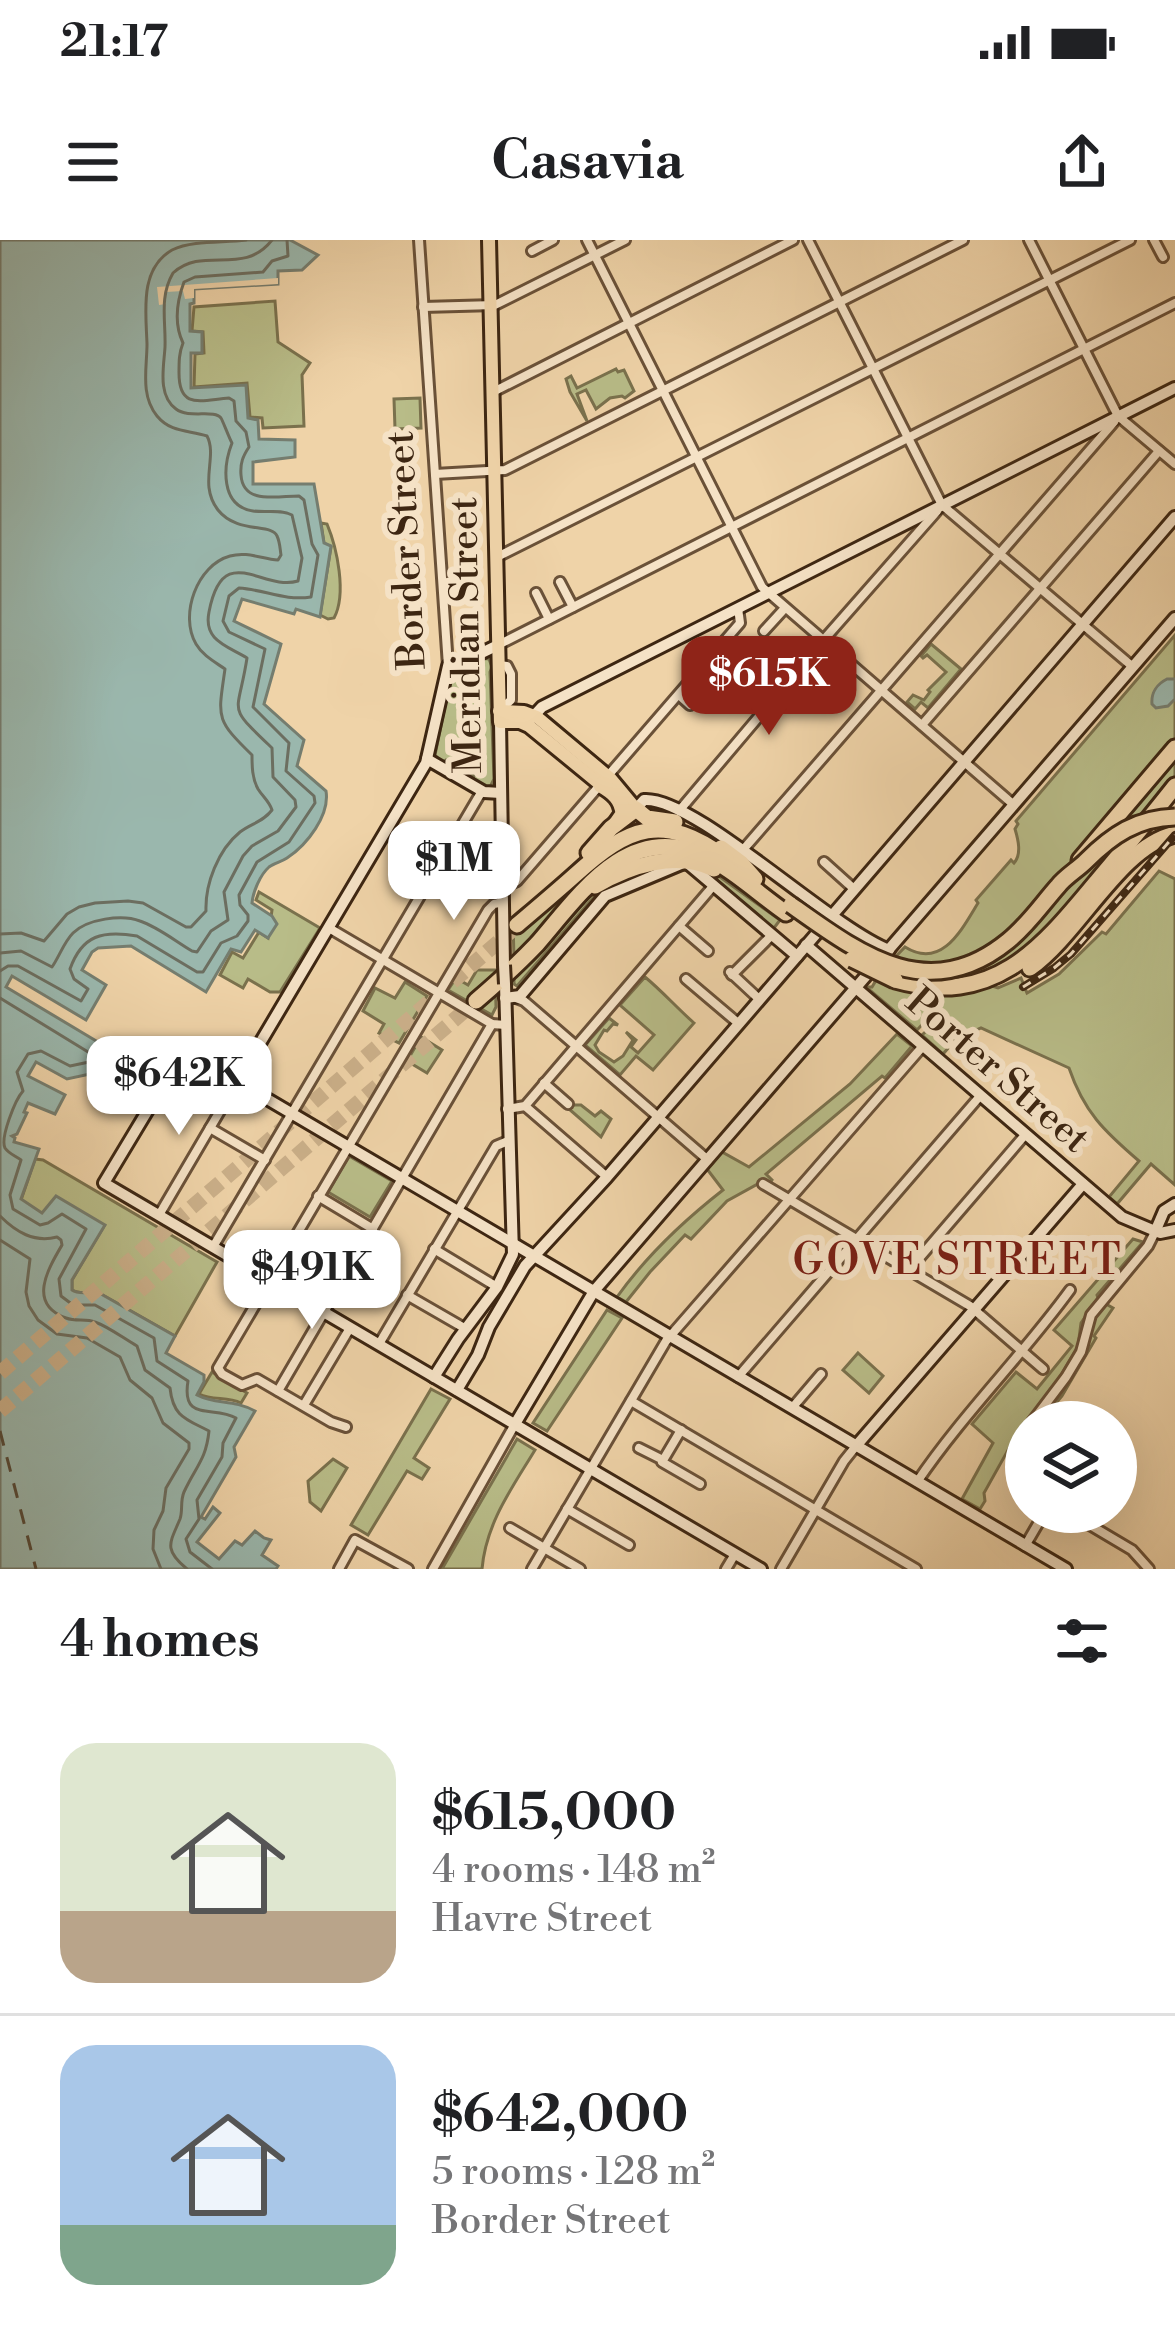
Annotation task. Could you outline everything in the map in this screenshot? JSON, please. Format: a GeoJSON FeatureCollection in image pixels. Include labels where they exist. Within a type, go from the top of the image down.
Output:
{"type":"FeatureCollection","features":[{"type":"Feature","properties":{"kind":"highway"},"geometry":{"type":"LineString","coordinates":[[789,909],[871,958],[906,970],[960,967],[996,950],[1022,928],[1175,748]]}},
{"type":"Feature","properties":{"kind":"highway"},"geometry":{"type":"LineString","coordinates":[[604,780],[620,802],[623,814],[616,824]]}},
{"type":"Feature","properties":{"kind":"highway"},"geometry":{"type":"LineString","coordinates":[[1018,970],[1052,936],[1175,786]]}},
{"type":"Feature","properties":{"kind":"highway"},"geometry":{"type":"LineString","coordinates":[[574,876],[594,846],[637,808],[646,817],[694,829],[741,863],[747,879]]}},
{"type":"Feature","properties":{"kind":"highway"},"geometry":{"type":"LineString","coordinates":[[1062,880],[1126,829],[1147,820],[1175,817]]}},
{"type":"Feature","properties":{"kind":"highway"},"geometry":{"type":"LineString","coordinates":[[518,925],[621,838],[661,830],[679,832],[698,840],[854,961],[932,993],[982,989],[1062,942],[1130,859],[1154,841],[1175,834]]}},
{"type":"Feature","properties":{"kind":"highway"},"geometry":{"type":"LineString","coordinates":[[476,1001],[614,863],[656,849],[695,852],[747,879]]}},
{"type":"Feature","properties":{"kind":"highway"},"geometry":{"type":"LineString","coordinates":[[577,897],[636,866],[656,862],[702,864],[747,879]]}},
{"type":"Feature","properties":{"kind":"main road","name":"Meridian Street"},"geometry":{"type":"LineString","coordinates":[[489,240],[504,965],[510,998],[499,1024],[512,1244]]}},
{"type":"Feature","properties":{"kind":"main road"},"geometry":{"type":"LineString","coordinates":[[530,719],[542,706],[1175,388]]}},
{"type":"Feature","properties":{"kind":"main road"},"geometry":{"type":"LineString","coordinates":[[457,1390],[523,1270],[1175,517]]}},
{"type":"Feature","properties":{"kind":"main road"},"geometry":{"type":"LineString","coordinates":[[514,1424],[594,1292],[852,984],[889,950],[1175,618]]}},
{"type":"Feature","properties":{"kind":"main road"},"geometry":{"type":"LineString","coordinates":[[448,666],[498,645]]}},
{"type":"Feature","properties":{"kind":"main road","name":"Border Street"},"geometry":{"type":"LineString","coordinates":[[238,1082],[427,759],[448,666]]}},
{"type":"Feature","properties":{"kind":"main road"},"geometry":{"type":"LineString","coordinates":[[500,717],[530,719],[637,808],[650,799],[679,811],[858,935],[889,950]]}},
{"type":"Feature","properties":{"kind":"main road"},"geometry":{"type":"LineString","coordinates":[[427,759],[482,791],[501,793]]}},
{"type":"Feature","properties":{"kind":"main road"},"geometry":{"type":"LineString","coordinates":[[510,998],[523,992],[605,896],[686,862],[796,956]]}},
{"type":"Feature","properties":{"kind":"main road"},"geometry":{"type":"LineString","coordinates":[[852,984],[858,935]]}},
{"type":"Feature","properties":{"kind":"main road","name":"Porter Street"},"geometry":{"type":"LineString","coordinates":[[806,945],[1124,1219],[1155,1232]]}},
{"type":"Feature","properties":{"kind":"main road"},"geometry":{"type":"LineString","coordinates":[[761,1569],[104,1183],[184,1051],[1066,1569]]}},
{"type":"Feature","properties":{"kind":"main road"},"geometry":{"type":"LineString","coordinates":[[856,1446],[1083,1184]]}},
{"type":"Feature","properties":{"kind":"main road"},"geometry":{"type":"LineString","coordinates":[[1175,1204],[1162,1213],[1155,1232],[1175,1229]]}},
{"type":"Feature","properties":{"kind":"main road"},"geometry":{"type":"LineString","coordinates":[[1162,1213],[1165,1225],[1175,1229]]}},
{"type":"Feature","properties":{"kind":"main road"},"geometry":{"type":"LineString","coordinates":[[434,1377],[496,1287],[512,1258],[512,1244]]}},
{"type":"Feature","properties":{"kind":"main road"},"geometry":{"type":"LineString","coordinates":[[446,1358],[454,1376],[466,1376]]}},
{"type":"Feature","properties":{"kind":"street","name":"Border Street"},"geometry":{"type":"LineString","coordinates":[[419,240],[448,666]]}},
{"type":"Feature","properties":{"kind":"street"},"geometry":{"type":"LineString","coordinates":[[532,251],[553,240]]}},
{"type":"Feature","properties":{"kind":"street"},"geometry":{"type":"LineString","coordinates":[[587,240],[760,585],[1014,805]]}},
{"type":"Feature","properties":{"kind":"street"},"geometry":{"type":"LineString","coordinates":[[423,308],[490,306],[625,240]]}},
{"type":"Feature","properties":{"kind":"street"},"geometry":{"type":"LineString","coordinates":[[491,393],[794,240]]}},
{"type":"Feature","properties":{"kind":"street"},"geometry":{"type":"LineString","coordinates":[[808,240],[942,505],[1133,667]]}},
{"type":"Feature","properties":{"kind":"street"},"geometry":{"type":"LineString","coordinates":[[435,474],[505,470],[963,240]]}},
{"type":"Feature","properties":{"kind":"street"},"geometry":{"type":"LineString","coordinates":[[1029,240],[1118,416],[1175,464]]}},
{"type":"Feature","properties":{"kind":"street"},"geometry":{"type":"LineString","coordinates":[[495,557],[1130,240]]}},
{"type":"Feature","properties":{"kind":"street"},"geometry":{"type":"LineString","coordinates":[[1154,240],[1163,257]]}},
{"type":"Feature","properties":{"kind":"street"},"geometry":{"type":"LineString","coordinates":[[498,645],[1175,303]]}},
{"type":"Feature","properties":{"kind":"street"},"geometry":{"type":"LineString","coordinates":[[742,851],[1118,416]]}},
{"type":"Feature","properties":{"kind":"street"},"geometry":{"type":"LineString","coordinates":[[922,725],[1159,451]]}},
{"type":"Feature","properties":{"kind":"street"},"geometry":{"type":"LineString","coordinates":[[679,811],[942,505]]}},
{"type":"Feature","properties":{"kind":"street"},"geometry":{"type":"LineString","coordinates":[[560,582],[573,607]]}},
{"type":"Feature","properties":{"kind":"street"},"geometry":{"type":"LineString","coordinates":[[536,593],[549,619]]}},
{"type":"Feature","properties":{"kind":"street"},"geometry":{"type":"LineString","coordinates":[[503,886],[517,881],[679,695],[740,622],[738,608]]}},
{"type":"Feature","properties":{"kind":"street"},"geometry":{"type":"LineString","coordinates":[[764,631],[785,608]]}},
{"type":"Feature","properties":{"kind":"street"},"geometry":{"type":"LineString","coordinates":[[836,684],[851,665]]}},
{"type":"Feature","properties":{"kind":"street"},"geometry":{"type":"LineString","coordinates":[[703,666],[719,681]]}},
{"type":"Feature","properties":{"kind":"street"},"geometry":{"type":"LineString","coordinates":[[679,695],[690,705]]}},
{"type":"Feature","properties":{"kind":"street"},"geometry":{"type":"LineString","coordinates":[[213,1247],[482,791]]}},
{"type":"Feature","properties":{"kind":"street"},"geometry":{"type":"LineString","coordinates":[[824,862],[854,890]]}},
{"type":"Feature","properties":{"kind":"street"},"geometry":{"type":"LineString","coordinates":[[507,1109],[525,1106],[714,885]]}},
{"type":"Feature","properties":{"kind":"street"},"geometry":{"type":"LineString","coordinates":[[346,1427],[257,1379],[242,1385],[218,1369],[488,910],[503,902]]}},
{"type":"Feature","properties":{"kind":"street"},"geometry":{"type":"LineString","coordinates":[[680,926],[707,951]]}},
{"type":"Feature","properties":{"kind":"street"},"geometry":{"type":"LineString","coordinates":[[278,1391],[499,1024],[329,928]]}},
{"type":"Feature","properties":{"kind":"street"},"geometry":{"type":"LineString","coordinates":[[759,999],[731,974],[772,934]]}},
{"type":"Feature","properties":{"kind":"street"},"geometry":{"type":"LineString","coordinates":[[686,980],[738,1023]]}},
{"type":"Feature","properties":{"kind":"street"},"geometry":{"type":"LineString","coordinates":[[510,998],[524,1001],[708,1160]]}},
{"type":"Feature","properties":{"kind":"street"},"geometry":{"type":"LineString","coordinates":[[532,1569],[670,1336],[790,1200],[919,1042]]}},
{"type":"Feature","properties":{"kind":"street","name":"Border Street"},"geometry":{"type":"LineString","coordinates":[[158,1215],[238,1082]]}},
{"type":"Feature","properties":{"kind":"street"},"geometry":{"type":"LineString","coordinates":[[544,1083],[568,1104]]}},
{"type":"Feature","properties":{"kind":"street"},"geometry":{"type":"LineString","coordinates":[[738,1377],[980,1096]]}},
{"type":"Feature","properties":{"kind":"street"},"geometry":{"type":"LineString","coordinates":[[525,1106],[607,1177]]}},
{"type":"Feature","properties":{"kind":"street"},"geometry":{"type":"LineString","coordinates":[[210,1128],[265,1160]]}},
{"type":"Feature","properties":{"kind":"street"},"geometry":{"type":"LineString","coordinates":[[909,1270],[1025,1135]]}},
{"type":"Feature","properties":{"kind":"street"},"geometry":{"type":"LineString","coordinates":[[379,1344],[496,1146],[508,1141]]}},
{"type":"Feature","properties":{"kind":"street"},"geometry":{"type":"LineString","coordinates":[[764,1184],[975,1310],[1043,1369]]}},
{"type":"Feature","properties":{"kind":"street"},"geometry":{"type":"LineString","coordinates":[[318,1196],[373,1228]]}},
{"type":"Feature","properties":{"kind":"street"},"geometry":{"type":"LineString","coordinates":[[1048,1401],[1082,1348],[1088,1321],[1155,1232]]}},
{"type":"Feature","properties":{"kind":"street"},"geometry":{"type":"LineString","coordinates":[[434,1250],[496,1287]]}},
{"type":"Feature","properties":{"kind":"street"},"geometry":{"type":"LineString","coordinates":[[917,1482],[1070,1290]]}},
{"type":"Feature","properties":{"kind":"street"},"geometry":{"type":"LineString","coordinates":[[407,1295],[466,1329]]}},
{"type":"Feature","properties":{"kind":"street"},"geometry":{"type":"LineString","coordinates":[[304,1406],[350,1328]]}},
{"type":"Feature","properties":{"kind":"street"},"geometry":{"type":"LineString","coordinates":[[792,1408],[821,1374]]}},
{"type":"Feature","properties":{"kind":"street"},"geometry":{"type":"LineString","coordinates":[[631,1401],[902,1565],[916,1569]]}},
{"type":"Feature","properties":{"kind":"street"},"geometry":{"type":"LineString","coordinates":[[433,1569],[514,1424]]}},
{"type":"Feature","properties":{"kind":"street"},"geometry":{"type":"LineString","coordinates":[[663,1460],[681,1430]]}},
{"type":"Feature","properties":{"kind":"street"},"geometry":{"type":"LineString","coordinates":[[781,1569],[856,1446]]}},
{"type":"Feature","properties":{"kind":"street"},"geometry":{"type":"LineString","coordinates":[[638,1448],[700,1484]]}},
{"type":"Feature","properties":{"kind":"street"},"geometry":{"type":"LineString","coordinates":[[567,1509],[629,1545]]}},
{"type":"Feature","properties":{"kind":"street"},"geometry":{"type":"LineString","coordinates":[[510,1528],[580,1569]]}},
{"type":"Feature","properties":{"kind":"street"},"geometry":{"type":"LineString","coordinates":[[1025,1546],[1033,1533]]}},
{"type":"Feature","properties":{"kind":"street"},"geometry":{"type":"LineString","coordinates":[[1103,1533],[1132,1550],[1149,1569]]}},
{"type":"Feature","properties":{"kind":"street"},"geometry":{"type":"LineString","coordinates":[[339,1569],[356,1540],[408,1569]]}},
{"type":"Feature","properties":{"kind":"street"},"geometry":{"type":"LineString","coordinates":[[726,1569],[735,1554]]}},
{"type":"Feature","properties":{"kind":"green space"},"geometry":{"type":"Polygon","coordinates":[[[275,301],[278,342],[310,363],[302,375],[304,426],[263,428],[262,418],[250,417],[247,383],[194,387],[195,354],[204,353],[203,332],[192,331],[194,307],[275,301]]]}},
{"type":"Feature","properties":{"kind":"green space"},"geometry":{"type":"Polygon","coordinates":[[[616,369],[624,370],[634,391],[625,398],[610,398],[596,409],[586,390],[577,394],[587,421],[566,379],[571,376],[577,388],[616,369]]]}},
{"type":"Feature","properties":{"kind":"green space"},"geometry":{"type":"Polygon","coordinates":[[[420,398],[421,428],[395,429],[394,399],[420,398]]]}},
{"type":"Feature","properties":{"kind":"green space"},"geometry":{"type":"Polygon","coordinates":[[[321,523],[327,524],[331,534],[340,584],[338,608],[334,618],[328,619],[320,615],[331,547],[324,543],[321,523]]]}},
{"type":"Feature","properties":{"kind":"green space"},"geometry":{"type":"Polygon","coordinates":[[[1175,635],[1175,779],[1039,941],[987,975],[998,988],[1021,978],[1027,993],[1059,974],[1102,932],[1106,934],[1159,871],[1175,879],[1175,1185],[1151,1164],[1117,1204],[1109,1197],[1139,1161],[1097,1120],[1069,1068],[981,1028],[956,1039],[943,1054],[922,1035],[941,1018],[936,1010],[917,1030],[866,987],[872,987],[905,947],[930,953],[958,934],[976,900],[1011,860],[1014,863],[1019,846],[1016,821],[1175,635]]]}},
{"type":"Feature","properties":{"kind":"green space"},"geometry":{"type":"Polygon","coordinates":[[[931,644],[961,669],[928,708],[921,702],[915,709],[907,702],[913,695],[924,700],[946,672],[927,655],[921,656],[931,644]]]}},
{"type":"Feature","properties":{"kind":"green space"},"geometry":{"type":"Polygon","coordinates":[[[480,658],[489,659],[492,667],[494,779],[489,789],[435,755],[452,672],[480,658]]]}},
{"type":"Feature","properties":{"kind":"green space"},"geometry":{"type":"Polygon","coordinates":[[[713,872],[780,920],[774,928],[709,875],[713,872]]]}},
{"type":"Feature","properties":{"kind":"green space"},"geometry":{"type":"Polygon","coordinates":[[[587,874],[554,917],[514,960],[513,920],[587,874]]]}},
{"type":"Feature","properties":{"kind":"green space"},"geometry":{"type":"Polygon","coordinates":[[[599,891],[514,984],[514,973],[583,899],[599,891]]]}},
{"type":"Feature","properties":{"kind":"green space"},"geometry":{"type":"Polygon","coordinates":[[[259,892],[320,928],[280,992],[270,992],[248,979],[243,988],[220,975],[232,952],[243,958],[259,932],[268,938],[272,910],[256,900],[259,892]]]}},
{"type":"Feature","properties":{"kind":"green space"},"geometry":{"type":"Polygon","coordinates":[[[477,970],[495,970],[492,1015],[448,990],[456,978],[468,985],[477,970]]]}},
{"type":"Feature","properties":{"kind":"green space"},"geometry":{"type":"Polygon","coordinates":[[[645,977],[694,1023],[653,1070],[636,1056],[620,1075],[585,1045],[609,1018],[618,1025],[604,1030],[595,1045],[614,1062],[633,1040],[626,1032],[636,1040],[631,1047],[638,1053],[654,1035],[620,1005],[645,977]]]}},
{"type":"Feature","properties":{"kind":"green space"},"geometry":{"type":"Polygon","coordinates":[[[405,982],[427,996],[399,1043],[379,1033],[384,1024],[363,1011],[375,988],[395,998],[405,982]]]}},
{"type":"Feature","properties":{"kind":"green space"},"geometry":{"type":"Polygon","coordinates":[[[897,1034],[912,1046],[885,1078],[766,1174],[770,1183],[765,1180],[727,1201],[691,1239],[685,1235],[626,1302],[617,1297],[666,1240],[723,1190],[707,1169],[722,1152],[749,1167],[850,1084],[897,1034]]]}},
{"type":"Feature","properties":{"kind":"green space"},"geometry":{"type":"Polygon","coordinates":[[[421,1037],[442,1050],[427,1073],[407,1061],[421,1037]]]}},
{"type":"Feature","properties":{"kind":"green space"},"geometry":{"type":"Polygon","coordinates":[[[581,1105],[595,1116],[601,1111],[611,1119],[601,1137],[569,1109],[581,1105]]]}},
{"type":"Feature","properties":{"kind":"green space"},"geometry":{"type":"Polygon","coordinates":[[[349,1156],[392,1181],[370,1217],[328,1192],[349,1156]]]}},
{"type":"Feature","properties":{"kind":"green space"},"geometry":{"type":"Polygon","coordinates":[[[35,1159],[217,1262],[175,1336],[101,1294],[72,1290],[72,1280],[104,1226],[42,1214],[21,1200],[35,1159]]]}},
{"type":"Feature","properties":{"kind":"green space"},"geometry":{"type":"Polygon","coordinates":[[[1133,1239],[1143,1242],[1097,1295],[1081,1323],[1078,1346],[1043,1401],[1005,1401],[1005,1455],[980,1509],[962,1499],[993,1443],[972,1424],[1016,1372],[1037,1389],[1072,1346],[1054,1330],[1133,1239]]]}},
{"type":"Feature","properties":{"kind":"green space"},"geometry":{"type":"Polygon","coordinates":[[[1106,1304],[1113,1308],[1062,1396],[1053,1401],[1077,1367],[1106,1304]]]}},
{"type":"Feature","properties":{"kind":"green space"},"geometry":{"type":"Polygon","coordinates":[[[607,1310],[622,1318],[547,1431],[533,1423],[607,1310]]]}},
{"type":"Feature","properties":{"kind":"green space"},"geometry":{"type":"Polygon","coordinates":[[[858,1353],[883,1376],[869,1393],[843,1370],[858,1353]]]}},
{"type":"Feature","properties":{"kind":"green space"},"geometry":{"type":"Polygon","coordinates":[[[212,1372],[247,1393],[241,1403],[199,1394],[212,1372]]]}},
{"type":"Feature","properties":{"kind":"green space"},"geometry":{"type":"Polygon","coordinates":[[[431,1389],[450,1399],[414,1458],[429,1468],[422,1479],[407,1471],[368,1535],[351,1525],[431,1389]]]}},
{"type":"Feature","properties":{"kind":"green space"},"geometry":{"type":"Polygon","coordinates":[[[517,1439],[535,1450],[494,1521],[482,1569],[442,1569],[517,1439]]]}},
{"type":"Feature","properties":{"kind":"green space"},"geometry":{"type":"Polygon","coordinates":[[[333,1459],[347,1468],[321,1511],[310,1502],[308,1481],[333,1459]]]}},
{"type":"Feature","properties":{"kind":"water"},"geometry":{"type":"Polygon","coordinates":[[[0,240],[290,240],[318,255],[302,270],[278,271],[278,284],[194,289],[194,303],[190,304],[190,331],[202,332],[202,353],[191,353],[191,388],[246,385],[248,418],[258,420],[259,439],[295,440],[295,457],[253,462],[253,484],[314,484],[324,543],[331,546],[320,617],[242,599],[234,621],[281,644],[264,704],[304,740],[297,766],[326,791],[321,819],[309,837],[269,867],[255,889],[252,903],[277,924],[268,938],[255,930],[241,952],[231,949],[206,992],[131,946],[98,948],[82,970],[106,985],[86,1020],[12,976],[6,987],[103,1045],[107,1053],[104,1071],[67,1079],[36,1062],[28,1076],[65,1095],[55,1114],[28,1103],[17,1134],[12,1136],[14,1142],[39,1149],[21,1199],[42,1213],[56,1196],[105,1225],[72,1280],[72,1290],[101,1294],[175,1336],[166,1353],[204,1375],[197,1395],[255,1411],[234,1447],[236,1457],[201,1517],[205,1519],[213,1507],[220,1513],[197,1542],[219,1559],[235,1541],[242,1545],[255,1531],[271,1540],[262,1555],[276,1569],[0,1569],[0,240]]]}},
{"type":"Feature","properties":{"kind":"water"},"geometry":{"type":"Polygon","coordinates":[[[1167,679],[1175,679],[1175,699],[1156,708],[1154,693],[1167,679]]]}},
{"type":"Feature","properties":{"kind":"pier"},"geometry":{"type":"Polygon","coordinates":[[[278,278],[278,284],[194,289],[194,298],[185,299],[183,291],[166,292],[166,304],[159,305],[157,287],[278,278]]]}},
{"type":"Feature","properties":{"kind":"ferry route"},"geometry":{"type":"LineString","coordinates":[[0,1431],[36,1569]]}},
{"type":"Feature","properties":{"kind":"tunnel"},"geometry":{"type":"LineString","coordinates":[[0,1373],[511,931]]}},
{"type":"Feature","properties":{"kind":"tunnel"},"geometry":{"type":"LineString","coordinates":[[0,1411],[476,1001]]}},
{"type":"Feature","properties":{"kind":"railway"},"geometry":{"type":"LineString","coordinates":[[1023,987],[1071,954],[1175,835]]}},
{"type":"Feature","properties":{"kind":"district","name":"GOVE STREET"},"geometry":{"type":"Point","coordinates":[958,1261]}}]}
